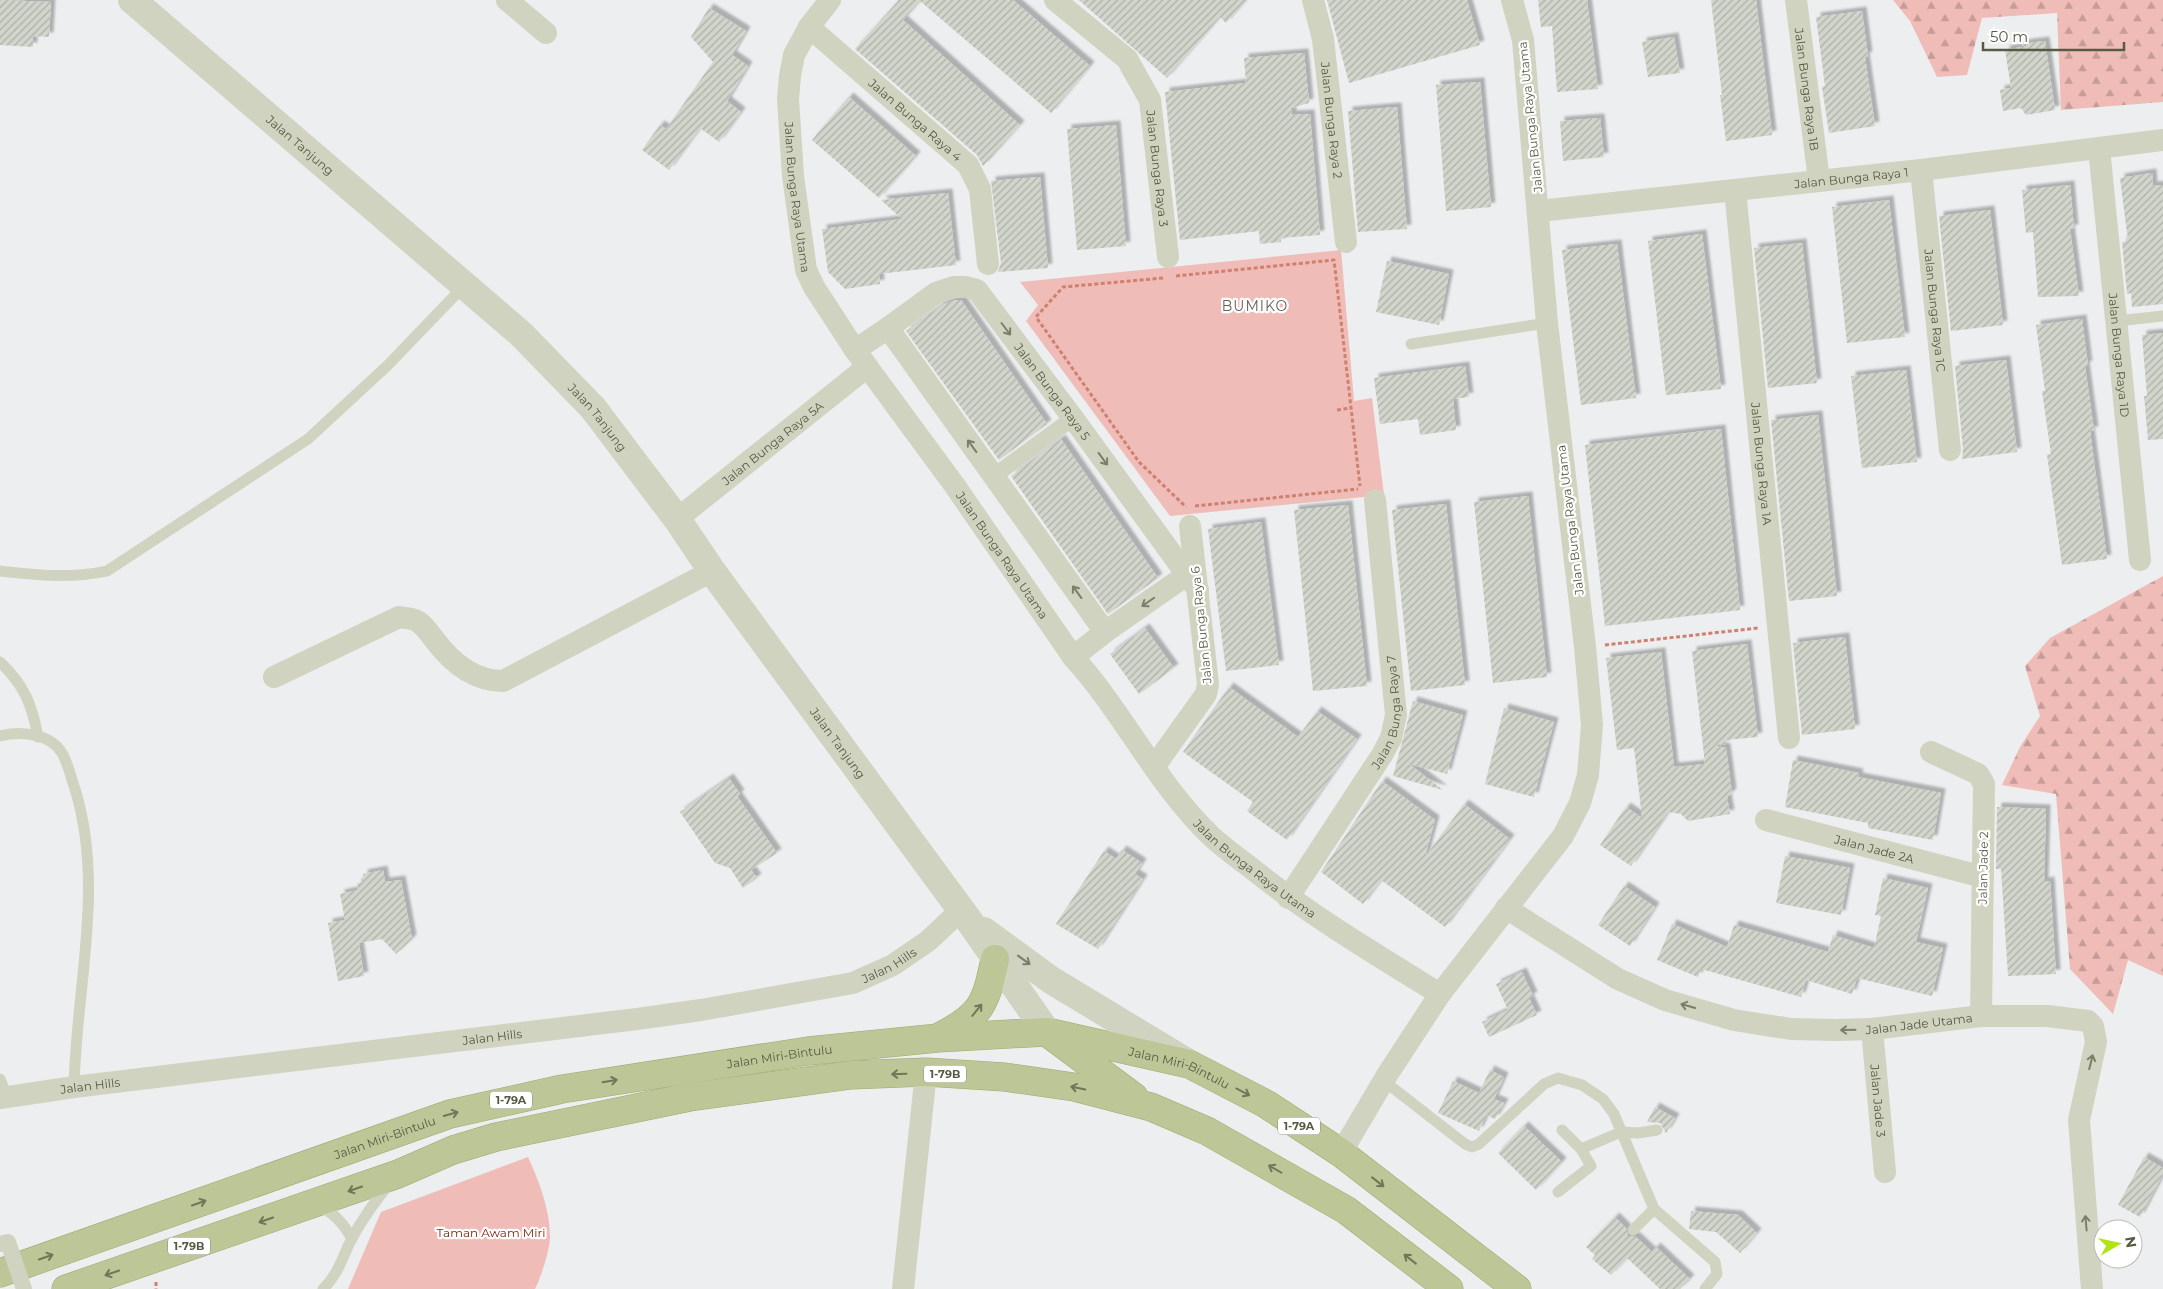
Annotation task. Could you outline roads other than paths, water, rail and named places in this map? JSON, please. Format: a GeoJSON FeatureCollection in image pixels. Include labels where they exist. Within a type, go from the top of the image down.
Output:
{"type":"FeatureCollection","features":[{"type":"Feature","properties":{"kind":"highway"},"geometry":{"type":"LineString","coordinates":[[938,1038],[964,1024],[980,1009],[989,988],[995,959]]}},
{"type":"Feature","properties":{"kind":"highway"},"geometry":{"type":"LineString","coordinates":[[1047,1032],[1146,1105]]}},
{"type":"Feature","properties":{"kind":"highway","name":"Jalan Miri-Bintulu"},"geometry":{"type":"LineString","coordinates":[[0,1273],[450,1114],[562,1089],[808,1051],[938,1038],[1047,1032],[1189,1064],[1266,1104],[1341,1153],[1517,1289]]}},
{"type":"Feature","properties":{"kind":"highway","name":"1-79B"},"geometry":{"type":"LineString","coordinates":[[66,1289],[398,1174],[453,1150],[496,1137],[690,1097],[851,1076],[926,1072],[1004,1077],[1074,1087],[1146,1105],[1207,1131],[1346,1210],[1449,1289]]}},
{"type":"Feature","properties":{"kind":"street"},"geometry":{"type":"LineString","coordinates":[[507,0],[546,33]]}},
{"type":"Feature","properties":{"kind":"street","name":"Jalan Bunga Raya Utama"},"geometry":{"type":"LineString","coordinates":[[830,0],[809,27],[794,55],[788,99],[793,176],[804,256],[806,270],[814,287],[861,358],[956,486],[1073,657],[1090,676],[1154,767],[1212,837],[1288,898],[1356,943],[1440,994]]}},
{"type":"Feature","properties":{"kind":"street","name":"Jalan Bunga Raya 3"},"geometry":{"type":"LineString","coordinates":[[1054,0],[1126,60],[1150,100],[1168,258]]}},
{"type":"Feature","properties":{"kind":"street","name":"Jalan Bunga Raya 2"},"geometry":{"type":"LineString","coordinates":[[1313,0],[1323,38],[1346,242]]}},
{"type":"Feature","properties":{"kind":"street","name":"Jalan Bunga Raya Utama"},"geometry":{"type":"LineString","coordinates":[[1341,1153],[1384,1081],[1440,994],[1563,836],[1580,803],[1588,774],[1592,725],[1585,647],[1548,324],[1523,40],[1512,0]]}},
{"type":"Feature","properties":{"kind":"street","name":"Jalan Bunga Raya 1B"},"geometry":{"type":"LineString","coordinates":[[1796,0],[1819,180]]}},
{"type":"Feature","properties":{"kind":"street","name":"Jalan Tanjung"},"geometry":{"type":"LineString","coordinates":[[146,4],[464,286],[521,334],[593,408],[678,519],[712,571],[966,916],[1047,1032]]}},
{"type":"Feature","properties":{"kind":"street","name":"Jalan Bunga Raya 4"},"geometry":{"type":"LineString","coordinates":[[809,27],[968,165],[980,189],[988,264]]}},
{"type":"Feature","properties":{"kind":"street","name":"Jalan Bunga Raya 1"},"geometry":{"type":"LineString","coordinates":[[1539,211],[1921,170],[2163,140]]}},
{"type":"Feature","properties":{"kind":"street","name":"Jalan Bunga Raya 1D"},"geometry":{"type":"LineString","coordinates":[[2099,148],[2140,560]]}},
{"type":"Feature","properties":{"kind":"street","name":"Jalan Bunga Raya 1C"},"geometry":{"type":"LineString","coordinates":[[1921,170],[1950,450]]}},
{"type":"Feature","properties":{"kind":"street","name":"Jalan Bunga Raya 1A"},"geometry":{"type":"LineString","coordinates":[[1735,190],[1789,738]]}},
{"type":"Feature","properties":{"kind":"street","name":"Jalan Bunga Raya 5"},"geometry":{"type":"LineString","coordinates":[[861,358],[888,328],[936,293],[954,287],[966,287],[977,290],[1193,582]]}},
{"type":"Feature","properties":{"kind":"street"},"geometry":{"type":"LineString","coordinates":[[888,328],[1105,632]]}},
{"type":"Feature","properties":{"kind":"street","name":"Jalan Bunga Raya 5A"},"geometry":{"type":"LineString","coordinates":[[678,519],[861,358]]}},
{"type":"Feature","properties":{"kind":"street"},"geometry":{"type":"LineString","coordinates":[[994,476],[1073,418]]}},
{"type":"Feature","properties":{"kind":"street","name":"Jalan Bunga Raya 7"},"geometry":{"type":"LineString","coordinates":[[1288,898],[1382,755],[1391,738],[1396,715],[1368,494]]}},
{"type":"Feature","properties":{"kind":"street","name":"Jalan Bunga Raya 6"},"geometry":{"type":"LineString","coordinates":[[1154,767],[1206,694],[1208,684],[1193,582],[1190,526]]}},
{"type":"Feature","properties":{"kind":"street"},"geometry":{"type":"LineString","coordinates":[[274,677],[399,618],[415,620],[426,630],[448,657],[466,671],[492,681],[502,681],[712,571]]}},
{"type":"Feature","properties":{"kind":"street","name":"Jalan Bunga Raya 6"},"geometry":{"type":"LineString","coordinates":[[1073,657],[1105,632],[1193,582]]}},
{"type":"Feature","properties":{"kind":"street","name":"Jalan Jade 2"},"geometry":{"type":"LineString","coordinates":[[1931,752],[1978,774],[1984,784],[1981,1016]]}},
{"type":"Feature","properties":{"kind":"street","name":"Jalan Jade 2A"},"geometry":{"type":"LineString","coordinates":[[1766,820],[1983,877]]}},
{"type":"Feature","properties":{"kind":"street","name":"Jalan Jade Utama"},"geometry":{"type":"LineString","coordinates":[[1506,908],[1618,979],[1665,1000],[1734,1020],[1791,1030],[1872,1029],[1981,1016],[2047,1016],[2088,1021],[2093,1026],[2096,1042],[2079,1120],[2092,1289]]}},
{"type":"Feature","properties":{"kind":"street","name":"Jalan Tanjung"},"geometry":{"type":"LineString","coordinates":[[966,916],[1051,980],[1189,1064]]}},
{"type":"Feature","properties":{"kind":"street","name":"Jalan Hills"},"geometry":{"type":"LineString","coordinates":[[2,1091],[74,1087],[701,1010],[853,983],[893,965],[966,916]]}},
{"type":"Feature","properties":{"kind":"street","name":"Jalan Jade 3"},"geometry":{"type":"LineString","coordinates":[[1872,1029],[1885,1172]]}},
{"type":"Feature","properties":{"kind":"street"},"geometry":{"type":"LineString","coordinates":[[903,1289],[926,1072]]}},
{"type":"Feature","properties":{"kind":"street"},"geometry":{"type":"LineString","coordinates":[[0,1244],[8,1242],[24,1289]]}},
{"type":"Feature","properties":{"kind":"lane"},"geometry":{"type":"LineString","coordinates":[[0,571],[77,576],[107,571],[308,439],[387,366],[464,286]]}},
{"type":"Feature","properties":{"kind":"lane"},"geometry":{"type":"LineString","coordinates":[[2117,321],[2163,316]]}},
{"type":"Feature","properties":{"kind":"lane"},"geometry":{"type":"LineString","coordinates":[[1410,344],[1548,324]]}},
{"type":"Feature","properties":{"kind":"lane"},"geometry":{"type":"LineString","coordinates":[[0,662],[20,682],[34,712],[38,737]]}},
{"type":"Feature","properties":{"kind":"lane"},"geometry":{"type":"LineString","coordinates":[[0,736],[25,733],[47,739],[62,752],[81,811],[87,856],[87,945],[74,1087]]}},
{"type":"Feature","properties":{"kind":"lane"},"geometry":{"type":"LineString","coordinates":[[1384,1081],[1465,1144],[1472,1147],[1479,1144],[1544,1084],[1558,1078],[1582,1084],[1603,1099],[1614,1114],[1654,1209],[1715,1262],[1717,1274],[1705,1289]]}},
{"type":"Feature","properties":{"kind":"lane"},"geometry":{"type":"LineString","coordinates":[[1558,1192],[1591,1166],[1581,1149],[1562,1130]]}},
{"type":"Feature","properties":{"kind":"lane"},"geometry":{"type":"LineString","coordinates":[[1581,1149],[1621,1132],[1638,1133],[1656,1130]]}},
{"type":"Feature","properties":{"kind":"lane"},"geometry":{"type":"LineString","coordinates":[[323,1289],[332,1281],[352,1239],[372,1205],[398,1174]]}},
{"type":"Feature","properties":{"kind":"lane"},"geometry":{"type":"LineString","coordinates":[[312,1204],[328,1210],[346,1229],[352,1239]]}},
{"type":"Feature","properties":{"kind":"lane"},"geometry":{"type":"LineString","coordinates":[[1634,1230],[1654,1209]]}},
{"type":"Feature","properties":{"kind":"district","name":"BUMIKO"},"geometry":{"type":"Point","coordinates":[1255,306]}},
{"type":"Feature","properties":{"kind":"park label","name":"Taman Awam Miri"},"geometry":{"type":"Point","coordinates":[491,1232]}}]}
